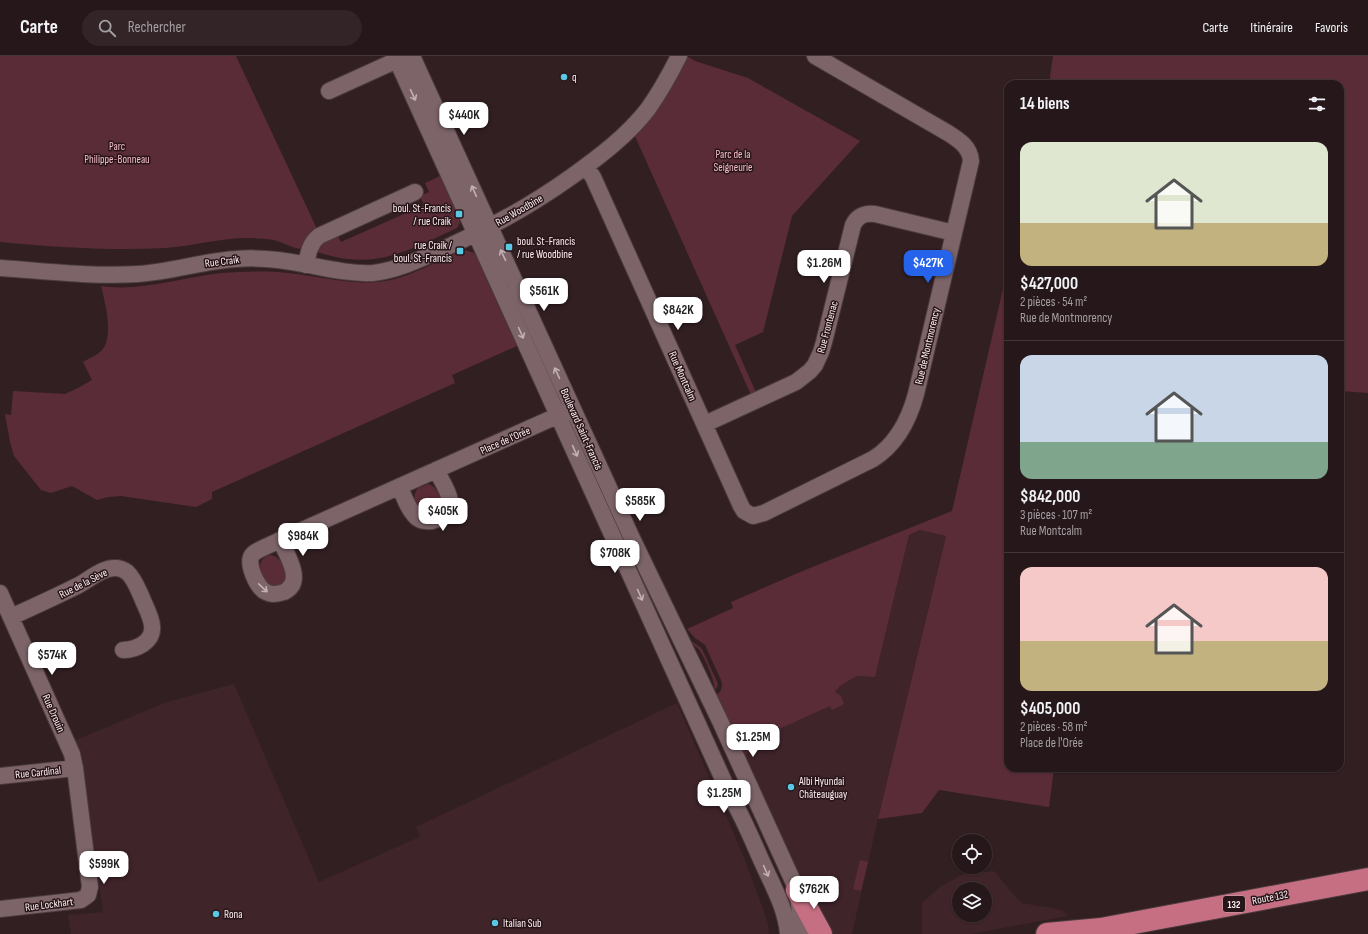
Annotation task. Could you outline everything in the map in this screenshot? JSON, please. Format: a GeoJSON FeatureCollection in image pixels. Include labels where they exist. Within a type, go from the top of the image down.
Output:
{"type":"FeatureCollection","features":[{"type":"Feature","properties":{"kind":"highway","name":"Route 132"},"geometry":{"type":"LineString","coordinates":[[1094,932],[1368,879]]}},
{"type":"Feature","properties":{"kind":"highway"},"geometry":{"type":"LineString","coordinates":[[797,890],[821,934]]}},
{"type":"Feature","properties":{"kind":"highway","name":"132"},"geometry":{"type":"LineString","coordinates":[[1047,934],[1094,932]]}},
{"type":"Feature","properties":{"kind":"street","name":"Boulevard Saint-Francis"},"geometry":{"type":"LineString","coordinates":[[412,56],[483,230]]}},
{"type":"Feature","properties":{"kind":"street","name":"Rue de Montmorency"},"geometry":{"type":"LineString","coordinates":[[753,516],[760,515],[866,464],[882,454],[895,440],[910,414],[915,399],[971,161],[966,146],[948,133],[815,56]]}},
{"type":"Feature","properties":{"kind":"street","name":"Boulevard Saint-Francis"},"geometry":{"type":"LineString","coordinates":[[399,57],[483,230],[566,412],[731,797],[742,816],[778,898],[786,919],[788,934]]}},
{"type":"Feature","properties":{"kind":"street"},"geometry":{"type":"LineString","coordinates":[[329,91],[399,57]]}},
{"type":"Feature","properties":{"kind":"street","name":"Rue Woodbine"},"geometry":{"type":"LineString","coordinates":[[306,264],[340,271],[359,273],[382,272],[412,262],[515,214],[586,167],[637,122],[658,94],[676,57]]}},
{"type":"Feature","properties":{"kind":"street","name":"Rue Montcalm"},"geometry":{"type":"LineString","coordinates":[[586,167],[593,177],[741,506],[744,511],[753,516]]}},
{"type":"Feature","properties":{"kind":"street"},"geometry":{"type":"LineString","coordinates":[[306,264],[311,245],[319,236],[414,192]]}},
{"type":"Feature","properties":{"kind":"street","name":"Rue Frontenac"},"geometry":{"type":"LineString","coordinates":[[705,424],[788,387],[804,377],[815,366],[823,347],[853,225],[859,217],[869,213],[875,214],[954,233]]}},
{"type":"Feature","properties":{"kind":"street","name":"Rue Craik"},"geometry":{"type":"LineString","coordinates":[[0,268],[76,273],[139,274],[234,259],[264,259],[306,264]]}},
{"type":"Feature","properties":{"kind":"street","name":"Boulevard Saint-Francis"},"geometry":{"type":"LineString","coordinates":[[566,412],[631,536],[723,728],[797,890],[803,934]]}},
{"type":"Feature","properties":{"kind":"street","name":"Place de l'Orée"},"geometry":{"type":"LineString","coordinates":[[280,540],[566,412]]}},
{"type":"Feature","properties":{"kind":"street"},"geometry":{"type":"LineString","coordinates":[[400,487],[409,507],[417,518],[430,522],[438,519],[449,508],[450,502],[436,470]]}},
{"type":"Feature","properties":{"kind":"street","name":"Rue de la Sève"},"geometry":{"type":"LineString","coordinates":[[11,617],[79,585],[100,572],[114,568],[121,568],[127,572],[136,586],[151,619],[153,630],[151,636],[144,643],[132,649],[123,650]]}},
{"type":"Feature","properties":{"kind":"street","name":"Rue Drouin"},"geometry":{"type":"LineString","coordinates":[[0,593],[69,748],[75,768]]}},
{"type":"Feature","properties":{"kind":"street","name":"Rue Cardinal"},"geometry":{"type":"LineString","coordinates":[[0,776],[75,768]]}},
{"type":"Feature","properties":{"kind":"street","name":"Rue Lockhart"},"geometry":{"type":"LineString","coordinates":[[0,909],[81,900],[88,895],[90,890],[90,882],[75,768]]}},
{"type":"Feature","properties":{"kind":"shaded area"},"geometry":{"type":"Polygon","coordinates":[[[920,530],[946,536],[852,934],[826,934],[737,747],[835,692],[840,686],[857,676],[875,677],[909,535],[920,530]]]}},
{"type":"Feature","properties":{"kind":"shaded area"},"geometry":{"type":"Polygon","coordinates":[[[234,684],[319,882],[419,837],[420,836],[416,827],[677,703],[743,855],[768,924],[769,934],[71,934],[68,915],[103,912],[83,765],[74,741],[164,703],[234,684]]]}},
{"type":"Feature","properties":{"kind":"shaded area"},"geometry":{"type":"Polygon","coordinates":[[[992,871],[994,871],[1022,903],[1057,909],[1063,911],[1068,916],[970,934],[922,934],[922,903],[941,886],[964,874],[992,874],[992,871]]]}},
{"type":"Feature","properties":{"kind":"green space","name":"Parc Philippe-Bonneau"},"geometry":{"type":"Polygon","coordinates":[[[0,56],[236,56],[317,229],[303,249],[292,247],[274,240],[253,238],[231,239],[176,247],[144,249],[82,248],[0,242],[0,56]]]}},
{"type":"Feature","properties":{"kind":"green space","name":"Parc de la Seigneurie"},"geometry":{"type":"Polygon","coordinates":[[[687,56],[695,61],[748,78],[860,141],[792,216],[763,332],[735,345],[757,395],[752,397],[634,134],[687,56]]]}},
{"type":"Feature","properties":{"kind":"green space"},"geometry":{"type":"Polygon","coordinates":[[[1053,56],[1368,56],[1368,393],[1344,391],[1344,80],[1050,80],[1053,56]]]}},
{"type":"Feature","properties":{"kind":"green space"},"geometry":{"type":"Polygon","coordinates":[[[440,176],[459,218],[460,223],[457,228],[418,246],[391,256],[377,259],[348,259],[317,252],[320,246],[331,239],[338,236],[341,242],[424,205],[420,196],[429,192],[425,183],[440,176]]]}},
{"type":"Feature","properties":{"kind":"green space"},"geometry":{"type":"Polygon","coordinates":[[[465,250],[474,253],[477,258],[517,346],[452,375],[455,383],[212,492],[212,499],[196,507],[121,496],[97,500],[72,486],[51,493],[41,490],[14,456],[5,414],[11,415],[13,391],[65,394],[92,380],[83,362],[102,350],[106,344],[108,328],[105,301],[101,286],[146,286],[222,273],[256,272],[291,273],[348,282],[376,282],[391,280],[410,274],[465,250]]]}},
{"type":"Feature","properties":{"kind":"green space"},"geometry":{"type":"Polygon","coordinates":[[[1004,284],[1004,772],[1053,772],[1049,807],[939,790],[922,813],[878,819],[946,536],[920,530],[909,535],[875,677],[857,676],[840,686],[835,692],[841,696],[844,704],[832,710],[830,706],[750,742],[754,750],[741,756],[716,695],[722,689],[721,680],[705,645],[695,638],[687,629],[733,608],[731,602],[805,570],[952,511],[1004,284]]]}},
{"type":"Feature","properties":{"kind":"green space"},"geometry":{"type":"Polygon","coordinates":[[[428,484],[433,486],[439,494],[441,504],[436,512],[431,514],[421,512],[416,503],[415,497],[418,488],[428,484]]]}},
{"type":"Feature","properties":{"kind":"green space"},"geometry":{"type":"Polygon","coordinates":[[[270,555],[274,556],[280,561],[286,576],[286,580],[278,587],[269,585],[262,578],[260,564],[265,557],[270,555]]]}},
{"type":"Feature","properties":{"kind":"green space"},"geometry":{"type":"Polygon","coordinates":[[[690,640],[703,651],[718,684],[715,690],[705,660],[699,649],[692,644],[690,640]]]}},
{"type":"Feature","properties":{"kind":"green space"},"geometry":{"type":"Polygon","coordinates":[[[860,860],[868,862],[861,891],[853,889],[860,860]]]}},
{"type":"Feature","properties":{"kind":"place","name":"q"},"geometry":{"type":"Point","coordinates":[564,77]}},
{"type":"Feature","properties":{"kind":"place","name":"boul. St-Francis / rue Craik"},"geometry":{"type":"Point","coordinates":[459,214]}},
{"type":"Feature","properties":{"kind":"place","name":"boul. St-Francis / rue Woodbine"},"geometry":{"type":"Point","coordinates":[509,247]}},
{"type":"Feature","properties":{"kind":"place","name":"rue Craik / boul. St-Francis"},"geometry":{"type":"Point","coordinates":[460,251]}},
{"type":"Feature","properties":{"kind":"place","name":"Albi Hyundai Châteauguay"},"geometry":{"type":"Point","coordinates":[791,787]}},
{"type":"Feature","properties":{"kind":"place","name":"Rona"},"geometry":{"type":"Point","coordinates":[216,914]}},
{"type":"Feature","properties":{"kind":"place","name":"Italian Sub"},"geometry":{"type":"Point","coordinates":[495,923]}}]}
